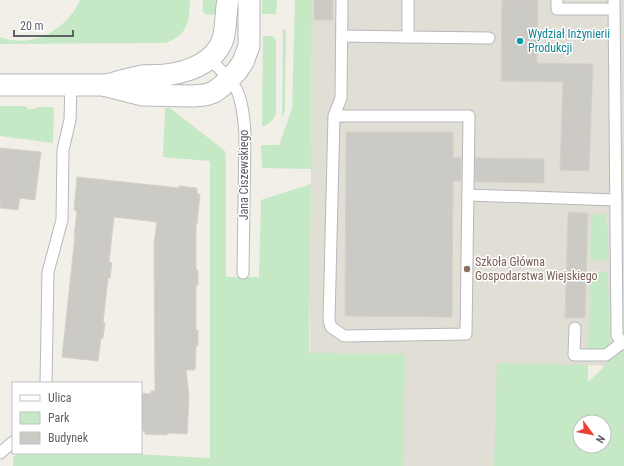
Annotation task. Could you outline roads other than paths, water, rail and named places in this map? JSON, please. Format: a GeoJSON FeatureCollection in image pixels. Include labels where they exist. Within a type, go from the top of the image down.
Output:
{"type":"FeatureCollection","features":[{"type":"Feature","properties":{"kind":"street"},"geometry":{"type":"LineString","coordinates":[[103,86],[142,76],[167,75],[190,70],[202,64],[215,53],[221,43],[226,29],[226,7],[228,0]]}},
{"type":"Feature","properties":{"kind":"street"},"geometry":{"type":"LineString","coordinates":[[0,85],[103,86],[143,95],[192,96],[205,95],[214,92],[229,79],[243,62],[249,46],[250,7],[248,0]]}},
{"type":"Feature","properties":{"kind":"lane"},"geometry":{"type":"LineString","coordinates":[[334,116],[469,116],[466,334],[344,336],[331,327],[329,320],[334,116],[341,98],[342,0]]}},
{"type":"Feature","properties":{"kind":"lane"},"geometry":{"type":"LineString","coordinates":[[408,0],[408,37]]}},
{"type":"Feature","properties":{"kind":"lane"},"geometry":{"type":"LineString","coordinates":[[557,0],[557,9],[614,4],[618,335],[623,343],[606,355],[574,355],[575,328]]}},
{"type":"Feature","properties":{"kind":"lane"},"geometry":{"type":"LineString","coordinates":[[342,36],[489,38]]}},
{"type":"Feature","properties":{"kind":"lane","name":"Jana Ciszewskiego"},"geometry":{"type":"LineString","coordinates":[[209,59],[229,79],[238,91],[243,112],[243,273]]}},
{"type":"Feature","properties":{"kind":"lane"},"geometry":{"type":"LineString","coordinates":[[46,382],[48,272],[62,220],[63,150],[70,120],[71,85]]}},
{"type":"Feature","properties":{"kind":"lane"},"geometry":{"type":"LineString","coordinates":[[468,195],[616,200]]}},
{"type":"Feature","properties":{"kind":"lane"},"geometry":{"type":"LineString","coordinates":[[0,453],[12,443]]}},
{"type":"Feature","properties":{"kind":"place","name":"Wydział Inżynierii Produkcji"},"geometry":{"type":"Point","coordinates":[520,41]}},
{"type":"Feature","properties":{"kind":"place","name":"Szkoła Główna Gospodarstwa Wiejskiego"},"geometry":{"type":"Point","coordinates":[467,269]}}]}
